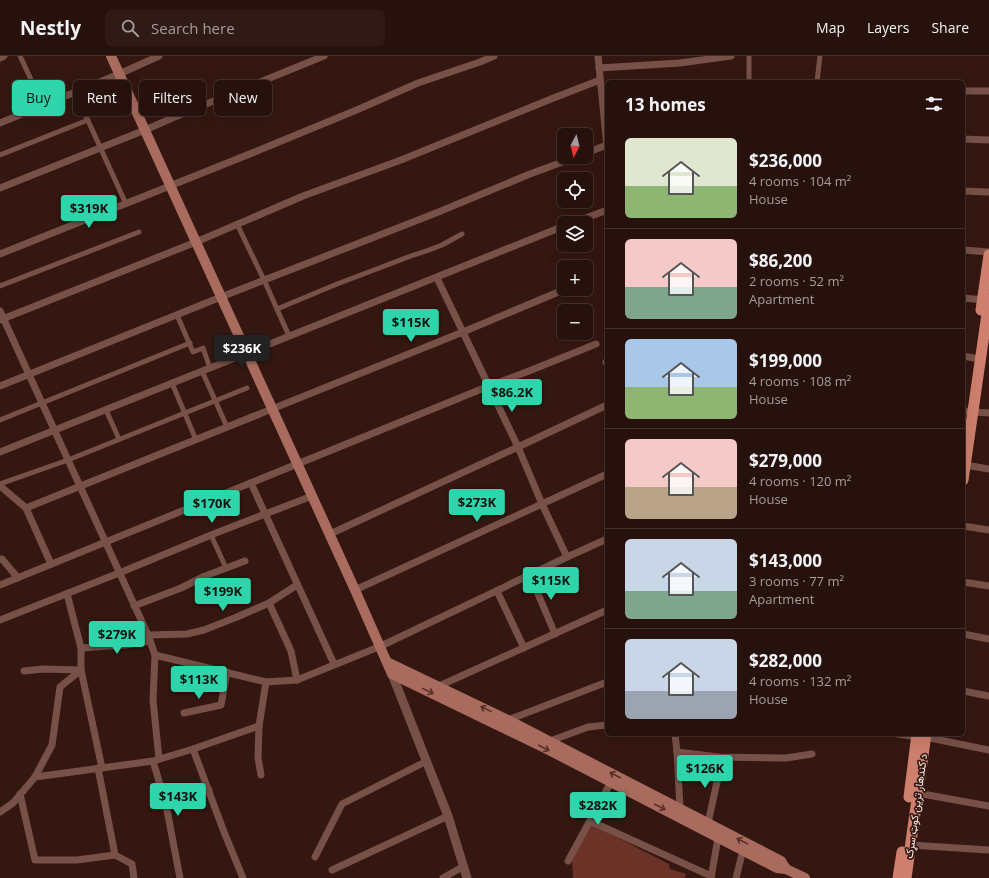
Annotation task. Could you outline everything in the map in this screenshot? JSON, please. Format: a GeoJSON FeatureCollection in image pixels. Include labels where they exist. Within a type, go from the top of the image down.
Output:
{"type":"FeatureCollection","features":[{"type":"Feature","properties":{"kind":"main road"},"geometry":{"type":"LineString","coordinates":[[111,56],[381,646],[392,674],[530,741],[777,868],[786,869],[805,878]]}},
{"type":"Feature","properties":{"kind":"main road"},"geometry":{"type":"LineString","coordinates":[[965,422],[987,301],[989,255]]}},
{"type":"Feature","properties":{"kind":"main road"},"geometry":{"type":"LineString","coordinates":[[965,466],[967,411]]}},
{"type":"Feature","properties":{"kind":"main road"},"geometry":{"type":"LineString","coordinates":[[387,662],[508,720],[680,808],[781,861],[786,869]]}},
{"type":"Feature","properties":{"kind":"main road","name":"د کندهار ترين کوټ سړک"},"geometry":{"type":"LineString","coordinates":[[906,878],[910,845],[912,804],[917,793],[921,736]]}},
{"type":"Feature","properties":{"kind":"main road","name":"د کندهار ترين کوټ سړک"},"geometry":{"type":"LineString","coordinates":[[898,878],[912,804],[921,736]]}},
{"type":"Feature","properties":{"kind":"street"},"geometry":{"type":"LineString","coordinates":[[0,58],[4,56]]}},
{"type":"Feature","properties":{"kind":"street"},"geometry":{"type":"LineString","coordinates":[[20,56],[31,80]]}},
{"type":"Feature","properties":{"kind":"street"},"geometry":{"type":"LineString","coordinates":[[104,80],[159,56]]}},
{"type":"Feature","properties":{"kind":"street"},"geometry":{"type":"LineString","coordinates":[[0,188],[324,56]]}},
{"type":"Feature","properties":{"kind":"street"},"geometry":{"type":"LineString","coordinates":[[0,254],[257,151],[418,83],[494,56]]}},
{"type":"Feature","properties":{"kind":"street"},"geometry":{"type":"LineString","coordinates":[[598,56],[605,119]]}},
{"type":"Feature","properties":{"kind":"street"},"geometry":{"type":"LineString","coordinates":[[599,68],[680,63],[731,56]]}},
{"type":"Feature","properties":{"kind":"street"},"geometry":{"type":"LineString","coordinates":[[749,56],[749,80]]}},
{"type":"Feature","properties":{"kind":"street"},"geometry":{"type":"LineString","coordinates":[[817,80],[820,56]]}},
{"type":"Feature","properties":{"kind":"street"},"geometry":{"type":"LineString","coordinates":[[2,320],[196,242],[303,196],[401,160],[600,80]]}},
{"type":"Feature","properties":{"kind":"street"},"geometry":{"type":"LineString","coordinates":[[965,91],[989,92]]}},
{"type":"Feature","properties":{"kind":"street"},"geometry":{"type":"LineString","coordinates":[[0,123],[17,116]]}},
{"type":"Feature","properties":{"kind":"street"},"geometry":{"type":"LineString","coordinates":[[86,116],[126,204]]}},
{"type":"Feature","properties":{"kind":"street"},"geometry":{"type":"LineString","coordinates":[[0,155],[88,120]]}},
{"type":"Feature","properties":{"kind":"street"},"geometry":{"type":"LineString","coordinates":[[965,139],[989,140]]}},
{"type":"Feature","properties":{"kind":"street"},"geometry":{"type":"LineString","coordinates":[[593,151],[605,147]]}},
{"type":"Feature","properties":{"kind":"street"},"geometry":{"type":"LineString","coordinates":[[0,386],[557,164]]}},
{"type":"Feature","properties":{"kind":"street"},"geometry":{"type":"LineString","coordinates":[[965,191],[989,192]]}},
{"type":"Feature","properties":{"kind":"street"},"geometry":{"type":"LineString","coordinates":[[591,216],[605,211]]}},
{"type":"Feature","properties":{"kind":"street"},"geometry":{"type":"LineString","coordinates":[[236,224],[264,280],[289,336]]}},
{"type":"Feature","properties":{"kind":"street"},"geometry":{"type":"LineString","coordinates":[[0,455],[0,452],[54,430],[557,229]]}},
{"type":"Feature","properties":{"kind":"street"},"geometry":{"type":"LineString","coordinates":[[0,286],[139,232]]}},
{"type":"Feature","properties":{"kind":"street"},"geometry":{"type":"LineString","coordinates":[[277,309],[337,284],[442,245],[462,234]]}},
{"type":"Feature","properties":{"kind":"street"},"geometry":{"type":"LineString","coordinates":[[965,250],[989,252]]}},
{"type":"Feature","properties":{"kind":"street"},"geometry":{"type":"LineString","coordinates":[[437,278],[518,447],[542,504],[567,557]]}},
{"type":"Feature","properties":{"kind":"street"},"geometry":{"type":"LineString","coordinates":[[26,508],[556,294]]}},
{"type":"Feature","properties":{"kind":"street"},"geometry":{"type":"LineString","coordinates":[[965,298],[987,301]]}},
{"type":"Feature","properties":{"kind":"street"},"geometry":{"type":"LineString","coordinates":[[0,311],[2,320],[29,374],[149,638],[155,655],[153,700],[156,760],[180,878]]}},
{"type":"Feature","properties":{"kind":"street"},"geometry":{"type":"LineString","coordinates":[[177,315],[193,352],[203,348],[210,368]]}},
{"type":"Feature","properties":{"kind":"street"},"geometry":{"type":"LineString","coordinates":[[0,420],[190,344]]}},
{"type":"Feature","properties":{"kind":"street"},"geometry":{"type":"LineString","coordinates":[[0,585],[596,344]]}},
{"type":"Feature","properties":{"kind":"street"},"geometry":{"type":"LineString","coordinates":[[202,371],[227,427]]}},
{"type":"Feature","properties":{"kind":"street"},"geometry":{"type":"LineString","coordinates":[[172,383],[196,440]]}},
{"type":"Feature","properties":{"kind":"street"},"geometry":{"type":"LineString","coordinates":[[51,564],[26,508],[0,485],[68,460],[184,412],[247,388]]}},
{"type":"Feature","properties":{"kind":"street"},"geometry":{"type":"LineString","coordinates":[[330,534],[605,406]]}},
{"type":"Feature","properties":{"kind":"street"},"geometry":{"type":"LineString","coordinates":[[106,410],[119,439]]}},
{"type":"Feature","properties":{"kind":"street"},"geometry":{"type":"LineString","coordinates":[[967,411],[989,414]]}},
{"type":"Feature","properties":{"kind":"street"},"geometry":{"type":"LineString","coordinates":[[965,466],[989,469]]}},
{"type":"Feature","properties":{"kind":"street"},"geometry":{"type":"LineString","coordinates":[[355,590],[605,475]]}},
{"type":"Feature","properties":{"kind":"street"},"geometry":{"type":"LineString","coordinates":[[251,483],[334,664]]}},
{"type":"Feature","properties":{"kind":"street"},"geometry":{"type":"LineString","coordinates":[[0,620],[68,594],[211,534],[312,496]]}},
{"type":"Feature","properties":{"kind":"street"},"geometry":{"type":"LineString","coordinates":[[965,526],[989,530]]}},
{"type":"Feature","properties":{"kind":"street"},"geometry":{"type":"LineString","coordinates":[[211,534],[226,568]]}},
{"type":"Feature","properties":{"kind":"street"},"geometry":{"type":"LineString","coordinates":[[155,655],[266,682],[298,680],[381,646],[605,540]]}},
{"type":"Feature","properties":{"kind":"street"},"geometry":{"type":"LineString","coordinates":[[0,559],[2,559],[18,578]]}},
{"type":"Feature","properties":{"kind":"street"},"geometry":{"type":"LineString","coordinates":[[134,606],[245,561]]}},
{"type":"Feature","properties":{"kind":"street"},"geometry":{"type":"LineString","coordinates":[[530,575],[555,634]]}},
{"type":"Feature","properties":{"kind":"street"},"geometry":{"type":"LineString","coordinates":[[965,582],[989,586]]}},
{"type":"Feature","properties":{"kind":"street"},"geometry":{"type":"LineString","coordinates":[[81,648],[125,645],[149,638],[187,634],[204,630],[269,603],[297,584]]}},
{"type":"Feature","properties":{"kind":"street"},"geometry":{"type":"LineString","coordinates":[[497,591],[524,648]]}},
{"type":"Feature","properties":{"kind":"street"},"geometry":{"type":"LineString","coordinates":[[68,594],[81,648],[81,670],[115,855]]}},
{"type":"Feature","properties":{"kind":"street"},"geometry":{"type":"LineString","coordinates":[[269,603],[291,651],[298,680]]}},
{"type":"Feature","properties":{"kind":"street"},"geometry":{"type":"LineString","coordinates":[[439,686],[605,611]]}},
{"type":"Feature","properties":{"kind":"street"},"geometry":{"type":"LineString","coordinates":[[965,634],[989,639]]}},
{"type":"Feature","properties":{"kind":"street"},"geometry":{"type":"LineString","coordinates":[[24,671],[43,669],[81,670]]}},
{"type":"Feature","properties":{"kind":"street"},"geometry":{"type":"LineString","coordinates":[[0,812],[13,803],[35,777],[52,746],[60,687],[81,670]]}},
{"type":"Feature","properties":{"kind":"street"},"geometry":{"type":"LineString","coordinates":[[184,713],[221,704],[226,672]]}},
{"type":"Feature","properties":{"kind":"street"},"geometry":{"type":"LineString","coordinates":[[392,674],[448,816],[467,878]]}},
{"type":"Feature","properties":{"kind":"street"},"geometry":{"type":"LineString","coordinates":[[261,775],[258,758],[259,726],[266,682]]}},
{"type":"Feature","properties":{"kind":"street"},"geometry":{"type":"LineString","coordinates":[[508,720],[605,683]]}},
{"type":"Feature","properties":{"kind":"street"},"geometry":{"type":"LineString","coordinates":[[965,691],[989,696]]}},
{"type":"Feature","properties":{"kind":"street"},"geometry":{"type":"LineString","coordinates":[[550,741],[588,727],[605,725]]}},
{"type":"Feature","properties":{"kind":"street"},"geometry":{"type":"LineString","coordinates":[[35,777],[156,760],[259,726]]}},
{"type":"Feature","properties":{"kind":"street"},"geometry":{"type":"LineString","coordinates":[[675,736],[680,808]]}},
{"type":"Feature","properties":{"kind":"street"},"geometry":{"type":"LineString","coordinates":[[926,736],[989,750]]}},
{"type":"Feature","properties":{"kind":"street"},"geometry":{"type":"LineString","coordinates":[[193,749],[243,878]]}},
{"type":"Feature","properties":{"kind":"street"},"geometry":{"type":"LineString","coordinates":[[677,752],[719,757],[786,758],[812,754]]}},
{"type":"Feature","properties":{"kind":"street"},"geometry":{"type":"LineString","coordinates":[[708,823],[717,782],[719,757]]}},
{"type":"Feature","properties":{"kind":"street"},"geometry":{"type":"LineString","coordinates":[[315,857],[342,804],[427,761]]}},
{"type":"Feature","properties":{"kind":"street"},"geometry":{"type":"LineString","coordinates":[[568,861],[611,782]]}},
{"type":"Feature","properties":{"kind":"street"},"geometry":{"type":"LineString","coordinates":[[166,805],[209,790]]}},
{"type":"Feature","properties":{"kind":"street"},"geometry":{"type":"LineString","coordinates":[[917,793],[989,806]]}},
{"type":"Feature","properties":{"kind":"street"},"geometry":{"type":"LineString","coordinates":[[20,794],[35,860],[77,860],[115,855],[132,864],[134,878]]}},
{"type":"Feature","properties":{"kind":"street"},"geometry":{"type":"LineString","coordinates":[[332,870],[448,816]]}},
{"type":"Feature","properties":{"kind":"street"},"geometry":{"type":"LineString","coordinates":[[590,821],[711,877],[718,838]]}},
{"type":"Feature","properties":{"kind":"street"},"geometry":{"type":"LineString","coordinates":[[910,845],[989,850]]}},
{"type":"Feature","properties":{"kind":"street"},"geometry":{"type":"LineString","coordinates":[[736,878],[742,850]]}},
{"type":"Feature","properties":{"kind":"street"},"geometry":{"type":"LineString","coordinates":[[443,878],[464,866]]}},
{"type":"Feature","properties":{"kind":"shaded area"},"geometry":{"type":"Polygon","coordinates":[[[591,824],[669,864],[670,869],[686,874],[685,878],[573,878],[572,859],[591,824]]]}}]}
